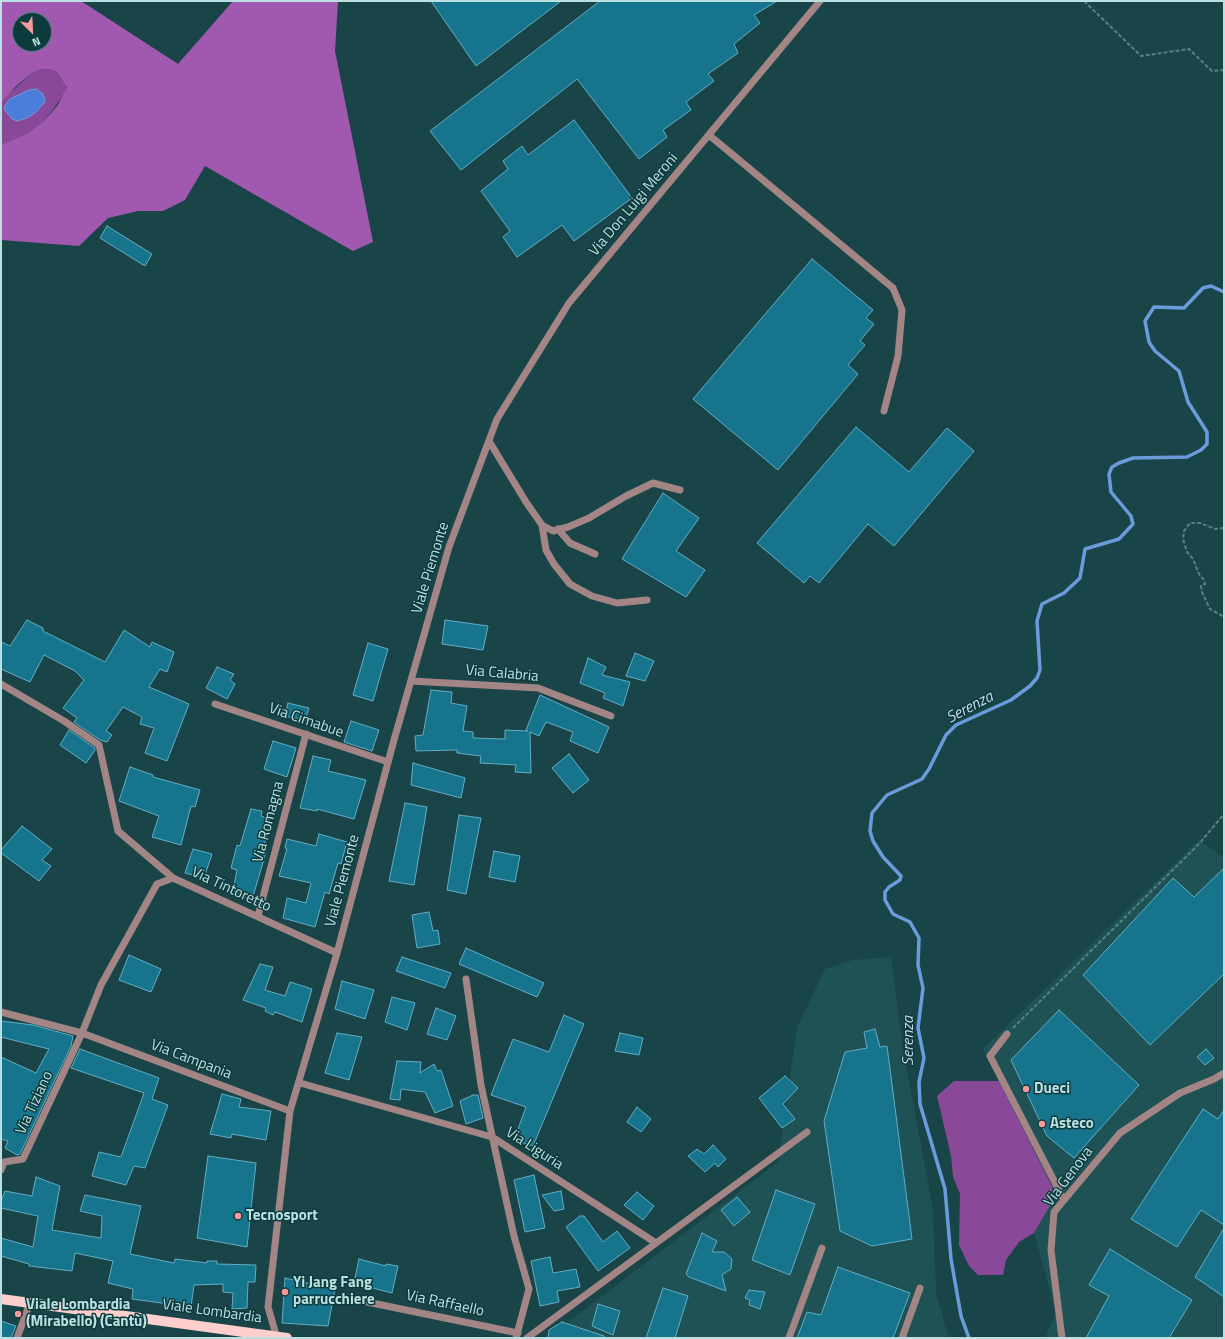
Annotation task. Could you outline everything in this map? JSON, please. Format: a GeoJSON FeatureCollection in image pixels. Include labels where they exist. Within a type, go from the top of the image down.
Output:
{"type":"FeatureCollection","features":[{"type":"Feature","properties":{"kind":"main road","name":"Viale Lombardia"},"geometry":{"type":"LineString","coordinates":[[1,1299],[287,1338]]}},
{"type":"Feature","properties":{"kind":"street","name":"Via Don Luigi Meroni"},"geometry":{"type":"LineString","coordinates":[[489,441],[497,419],[569,304],[820,1]]}},
{"type":"Feature","properties":{"kind":"street"},"geometry":{"type":"LineString","coordinates":[[709,135],[893,288],[902,310],[898,356],[884,411]]}},
{"type":"Feature","properties":{"kind":"street"},"geometry":{"type":"LineString","coordinates":[[489,441],[526,502],[542,525],[546,550],[554,564],[570,584],[592,596],[617,603],[647,600]]}},
{"type":"Feature","properties":{"kind":"street","name":"Viale Piemonte"},"geometry":{"type":"LineString","coordinates":[[276,1337],[268,1307],[290,1111],[300,1083],[337,953],[410,681],[449,546],[489,441]]}},
{"type":"Feature","properties":{"kind":"street"},"geometry":{"type":"LineString","coordinates":[[542,525],[553,531],[589,518],[626,496],[653,483],[680,490]]}},
{"type":"Feature","properties":{"kind":"street"},"geometry":{"type":"LineString","coordinates":[[558,529],[570,543],[595,554]]}},
{"type":"Feature","properties":{"kind":"street","name":"Via Calabria"},"geometry":{"type":"LineString","coordinates":[[410,681],[538,688],[611,716]]}},
{"type":"Feature","properties":{"kind":"street"},"geometry":{"type":"LineString","coordinates":[[1,684],[64,721],[99,745],[118,831],[173,878]]}},
{"type":"Feature","properties":{"kind":"street","name":"Via Cimabue"},"geometry":{"type":"LineString","coordinates":[[215,704],[388,762]]}},
{"type":"Feature","properties":{"kind":"street","name":"Via Romagna"},"geometry":{"type":"LineString","coordinates":[[258,916],[306,734]]}},
{"type":"Feature","properties":{"kind":"street","name":"Via Tintoretto"},"geometry":{"type":"LineString","coordinates":[[82,1033],[101,985],[157,884],[173,878],[337,953]]}},
{"type":"Feature","properties":{"kind":"street","name":"Via Liguria"},"geometry":{"type":"LineString","coordinates":[[466,979],[481,1086],[492,1137],[656,1243]]}},
{"type":"Feature","properties":{"kind":"street","name":"Via Campania"},"geometry":{"type":"LineString","coordinates":[[1,1012],[82,1033],[290,1111]]}},
{"type":"Feature","properties":{"kind":"street","name":"Via Tiziano"},"geometry":{"type":"LineString","coordinates":[[1,1170],[3,1159],[23,1159],[82,1033]]}},
{"type":"Feature","properties":{"kind":"street"},"geometry":{"type":"LineString","coordinates":[[1007,1034],[990,1056],[1064,1200]]}},
{"type":"Feature","properties":{"kind":"street","name":"Via Genova"},"geometry":{"type":"LineString","coordinates":[[1062,1338],[1050,1250],[1054,1212],[1120,1133],[1180,1093],[1214,1079],[1224,1073]]}},
{"type":"Feature","properties":{"kind":"street"},"geometry":{"type":"LineString","coordinates":[[300,1083],[492,1137],[514,1236],[529,1289],[517,1335]]}},
{"type":"Feature","properties":{"kind":"street"},"geometry":{"type":"LineString","coordinates":[[527,1338],[807,1132]]}},
{"type":"Feature","properties":{"kind":"street"},"geometry":{"type":"LineString","coordinates":[[789,1338],[822,1248]]}},
{"type":"Feature","properties":{"kind":"street"},"geometry":{"type":"LineString","coordinates":[[902,1338],[920,1288]]}},
{"type":"Feature","properties":{"kind":"street"},"geometry":{"type":"LineString","coordinates":[[17,1338],[30,1302]]}},
{"type":"Feature","properties":{"kind":"street","name":"Via Raffaello"},"geometry":{"type":"LineString","coordinates":[[367,1302],[517,1335]]}},
{"type":"Feature","properties":{"kind":"path"},"geometry":{"type":"LineString","coordinates":[[1084,1],[1141,56],[1189,49],[1212,71],[1224,70]]}},
{"type":"Feature","properties":{"kind":"path"},"geometry":{"type":"LineString","coordinates":[[1224,528],[1215,529],[1200,523],[1190,523],[1184,530],[1183,539],[1187,552],[1193,559],[1199,574],[1204,580],[1205,584],[1201,586],[1202,592],[1210,610],[1224,617]]}},
{"type":"Feature","properties":{"kind":"path"},"geometry":{"type":"LineString","coordinates":[[1007,1034],[1199,844],[1224,814]]}},
{"type":"Feature","properties":{"kind":"shaded area"},"geometry":{"type":"Polygon","coordinates":[[[1,1],[81,1],[178,64],[233,1],[338,1],[335,51],[373,242],[353,251],[205,166],[185,200],[163,211],[138,211],[108,218],[79,246],[1,240],[1,145],[30,132],[44,121],[58,105],[67,87],[57,72],[50,69],[42,69],[32,73],[16,86],[1,103],[1,1]]]}},
{"type":"Feature","properties":{"kind":"shaded area"},"geometry":{"type":"Polygon","coordinates":[[[42,69],[50,69],[57,72],[67,85],[64,95],[44,121],[36,128],[1,145],[2,100],[32,73],[42,69]]]}},
{"type":"Feature","properties":{"kind":"shaded area"},"geometry":{"type":"Polygon","coordinates":[[[1199,840],[1224,858],[1224,1338],[1045,1338],[1056,1313],[1034,1233],[1051,1204],[1054,1196],[1052,1186],[983,1049],[1199,840]]]}},
{"type":"Feature","properties":{"kind":"shaded area"},"geometry":{"type":"Polygon","coordinates":[[[891,957],[902,1043],[933,1210],[936,1293],[949,1338],[547,1338],[778,1162],[797,1027],[825,969],[853,960],[891,957]]]}},
{"type":"Feature","properties":{"kind":"shaded area"},"geometry":{"type":"Polygon","coordinates":[[[954,1081],[999,1081],[1052,1186],[1054,1196],[1051,1204],[1034,1233],[1019,1242],[1006,1260],[1003,1275],[978,1275],[969,1266],[959,1245],[960,1194],[953,1177],[951,1156],[937,1096],[954,1081]]]}},
{"type":"Feature","properties":{"kind":"water"},"geometry":{"type":"Polygon","coordinates":[[[36,89],[43,94],[45,102],[36,112],[27,118],[17,121],[12,119],[4,109],[10,99],[29,90],[36,89]]]}},
{"type":"Feature","properties":{"kind":"building"},"geometry":{"type":"Polygon","coordinates":[[[431,1],[561,1],[476,66],[431,1]]]}},
{"type":"Feature","properties":{"kind":"building"},"geometry":{"type":"Polygon","coordinates":[[[600,1],[777,1],[754,15],[760,23],[734,44],[738,53],[708,74],[714,81],[686,102],[691,110],[663,130],[667,137],[639,159],[577,79],[461,170],[430,131],[600,1]]]}},
{"type":"Feature","properties":{"kind":"building"},"geometry":{"type":"Polygon","coordinates":[[[574,120],[632,198],[574,241],[562,225],[517,257],[503,237],[510,231],[481,191],[508,169],[503,161],[522,146],[528,155],[574,120]]]}},
{"type":"Feature","properties":{"kind":"building"},"geometry":{"type":"Polygon","coordinates":[[[107,226],[152,254],[145,266],[100,238],[107,226]]]}},
{"type":"Feature","properties":{"kind":"building"},"geometry":{"type":"Polygon","coordinates":[[[812,259],[873,310],[866,318],[874,324],[860,341],[865,345],[848,365],[858,374],[778,470],[693,399],[812,259]]]}},
{"type":"Feature","properties":{"kind":"building"},"geometry":{"type":"Polygon","coordinates":[[[856,427],[909,472],[947,428],[974,451],[894,546],[868,524],[819,583],[810,576],[804,583],[757,543],[856,427]]]}},
{"type":"Feature","properties":{"kind":"building"},"geometry":{"type":"Polygon","coordinates":[[[663,493],[699,518],[676,551],[705,570],[686,597],[622,559],[663,493]]]}},
{"type":"Feature","properties":{"kind":"building"},"geometry":{"type":"Polygon","coordinates":[[[27,620],[43,628],[43,631],[105,662],[124,630],[150,647],[152,642],[174,652],[167,672],[160,669],[149,687],[189,704],[167,761],[145,753],[154,728],[140,724],[142,717],[123,707],[106,731],[112,735],[107,742],[100,740],[74,722],[77,718],[63,708],[84,680],[75,671],[44,655],[30,682],[1,669],[1,642],[10,646],[27,620]]]}},
{"type":"Feature","properties":{"kind":"building"},"geometry":{"type":"Polygon","coordinates":[[[445,620],[488,626],[483,650],[442,644],[445,620]]]}},
{"type":"Feature","properties":{"kind":"building"},"geometry":{"type":"Polygon","coordinates":[[[368,643],[388,649],[373,701],[353,695],[368,643]]]}},
{"type":"Feature","properties":{"kind":"building"},"geometry":{"type":"Polygon","coordinates":[[[635,653],[654,661],[645,681],[626,676],[635,653]]]}},
{"type":"Feature","properties":{"kind":"building"},"geometry":{"type":"Polygon","coordinates":[[[588,658],[606,667],[602,675],[630,682],[623,706],[603,698],[605,693],[580,683],[588,658]]]}},
{"type":"Feature","properties":{"kind":"building"},"geometry":{"type":"Polygon","coordinates":[[[217,667],[234,674],[230,680],[235,684],[227,699],[206,688],[217,667]]]}},
{"type":"Feature","properties":{"kind":"building"},"geometry":{"type":"Polygon","coordinates":[[[431,690],[452,692],[451,703],[467,706],[463,731],[473,732],[473,738],[505,739],[505,730],[528,731],[526,730],[540,695],[609,727],[598,753],[570,741],[573,732],[546,722],[539,736],[530,732],[531,773],[515,772],[516,765],[480,763],[481,756],[457,753],[457,750],[416,751],[415,736],[423,735],[431,690]]]}},
{"type":"Feature","properties":{"kind":"building"},"geometry":{"type":"Polygon","coordinates":[[[288,703],[309,708],[305,721],[285,716],[288,703]]]}},
{"type":"Feature","properties":{"kind":"building"},"geometry":{"type":"Polygon","coordinates":[[[351,721],[379,730],[372,751],[344,742],[351,721]]]}},
{"type":"Feature","properties":{"kind":"building"},"geometry":{"type":"Polygon","coordinates":[[[69,730],[95,748],[86,763],[60,745],[69,730]]]}},
{"type":"Feature","properties":{"kind":"building"},"geometry":{"type":"Polygon","coordinates":[[[273,741],[296,748],[287,777],[264,769],[273,741]]]}},
{"type":"Feature","properties":{"kind":"building"},"geometry":{"type":"Polygon","coordinates":[[[569,754],[589,780],[573,793],[552,768],[569,754]]]}},
{"type":"Feature","properties":{"kind":"building"},"geometry":{"type":"Polygon","coordinates":[[[313,756],[331,760],[328,771],[366,780],[354,819],[317,809],[317,811],[300,808],[313,756]]]}},
{"type":"Feature","properties":{"kind":"building"},"geometry":{"type":"Polygon","coordinates":[[[413,763],[465,778],[461,798],[411,785],[413,763]]]}},
{"type":"Feature","properties":{"kind":"building"},"geometry":{"type":"Polygon","coordinates":[[[130,767],[153,775],[153,777],[200,790],[195,807],[191,806],[181,845],[152,837],[159,816],[119,801],[130,767]]]}},
{"type":"Feature","properties":{"kind":"building"},"geometry":{"type":"Polygon","coordinates":[[[405,803],[427,807],[414,885],[389,881],[405,803]]]}},
{"type":"Feature","properties":{"kind":"building"},"geometry":{"type":"Polygon","coordinates":[[[251,809],[262,811],[261,816],[269,819],[265,828],[269,829],[262,851],[266,852],[252,900],[232,895],[237,870],[231,868],[237,845],[240,846],[251,809]]]}},
{"type":"Feature","properties":{"kind":"building"},"geometry":{"type":"Polygon","coordinates":[[[459,815],[481,818],[466,894],[447,890],[459,815]]]}},
{"type":"Feature","properties":{"kind":"building"},"geometry":{"type":"Polygon","coordinates":[[[22,826],[52,849],[42,860],[51,866],[39,881],[1,853],[1,850],[22,826]]]}},
{"type":"Feature","properties":{"kind":"building"},"geometry":{"type":"Polygon","coordinates":[[[319,834],[347,842],[341,864],[338,863],[329,894],[325,892],[315,927],[283,918],[287,898],[306,903],[311,883],[279,876],[287,849],[285,848],[287,839],[316,846],[319,834]]]}},
{"type":"Feature","properties":{"kind":"building"},"geometry":{"type":"Polygon","coordinates":[[[193,849],[212,854],[204,878],[185,873],[193,849]]]}},
{"type":"Feature","properties":{"kind":"building"},"geometry":{"type":"Polygon","coordinates":[[[494,851],[520,856],[515,882],[489,877],[494,851]]]}},
{"type":"Feature","properties":{"kind":"building"},"geometry":{"type":"Polygon","coordinates":[[[1224,868],[1224,974],[1150,1045],[1083,975],[1173,878],[1194,897],[1224,868]]]}},
{"type":"Feature","properties":{"kind":"building"},"geometry":{"type":"Polygon","coordinates":[[[429,912],[433,931],[438,930],[440,944],[417,948],[412,915],[429,912]]]}},
{"type":"Feature","properties":{"kind":"building"},"geometry":{"type":"Polygon","coordinates":[[[466,948],[544,983],[537,997],[459,964],[466,948]]]}},
{"type":"Feature","properties":{"kind":"building"},"geometry":{"type":"Polygon","coordinates":[[[129,955],[161,969],[151,992],[119,980],[129,955]]]}},
{"type":"Feature","properties":{"kind":"building"},"geometry":{"type":"Polygon","coordinates":[[[402,957],[451,973],[445,988],[396,971],[402,957]]]}},
{"type":"Feature","properties":{"kind":"building"},"geometry":{"type":"Polygon","coordinates":[[[260,964],[273,967],[265,990],[285,996],[290,982],[312,989],[302,1022],[275,1012],[273,1015],[265,1011],[266,1008],[243,1000],[260,964]]]}},
{"type":"Feature","properties":{"kind":"building"},"geometry":{"type":"Polygon","coordinates":[[[342,981],[374,990],[365,1019],[335,1009],[342,981]]]}},
{"type":"Feature","properties":{"kind":"building"},"geometry":{"type":"Polygon","coordinates":[[[392,997],[415,1003],[407,1030],[385,1022],[392,997]]]}},
{"type":"Feature","properties":{"kind":"building"},"geometry":{"type":"Polygon","coordinates":[[[436,1008],[456,1016],[447,1040],[427,1034],[436,1008]]]}},
{"type":"Feature","properties":{"kind":"building"},"geometry":{"type":"Polygon","coordinates":[[[1059,1010],[1139,1085],[1074,1158],[1047,1136],[1011,1060],[1059,1010]]]}},
{"type":"Feature","properties":{"kind":"building"},"geometry":{"type":"Polygon","coordinates":[[[564,1015],[584,1024],[533,1146],[514,1140],[526,1107],[491,1095],[513,1039],[549,1052],[564,1015]]]}},
{"type":"Feature","properties":{"kind":"building"},"geometry":{"type":"Polygon","coordinates":[[[1,1021],[33,1025],[73,1036],[71,1046],[20,1154],[17,1155],[5,1148],[8,1141],[1,1139],[1,1057],[36,1073],[49,1049],[1,1037],[1,1021]]]}},
{"type":"Feature","properties":{"kind":"building"},"geometry":{"type":"Polygon","coordinates":[[[875,1029],[880,1047],[887,1046],[912,1239],[872,1246],[840,1231],[824,1121],[845,1052],[867,1048],[864,1032],[875,1029]]]}},
{"type":"Feature","properties":{"kind":"building"},"geometry":{"type":"Polygon","coordinates":[[[337,1033],[362,1037],[349,1080],[325,1073],[337,1033]]]}},
{"type":"Feature","properties":{"kind":"building"},"geometry":{"type":"Polygon","coordinates":[[[620,1033],[643,1038],[639,1055],[615,1051],[620,1033]]]}},
{"type":"Feature","properties":{"kind":"building"},"geometry":{"type":"Polygon","coordinates":[[[80,1049],[159,1078],[152,1099],[168,1105],[145,1168],[134,1166],[126,1185],[92,1176],[99,1152],[121,1157],[144,1093],[71,1068],[80,1049]]]}},
{"type":"Feature","properties":{"kind":"building"},"geometry":{"type":"Polygon","coordinates":[[[1206,1049],[1214,1058],[1205,1065],[1197,1057],[1206,1049]]]}},
{"type":"Feature","properties":{"kind":"building"},"geometry":{"type":"Polygon","coordinates":[[[397,1061],[421,1062],[420,1073],[434,1064],[437,1071],[441,1070],[453,1106],[435,1113],[425,1092],[401,1089],[400,1100],[390,1099],[397,1061]]]}},
{"type":"Feature","properties":{"kind":"building"},"geometry":{"type":"Polygon","coordinates":[[[785,1076],[798,1088],[783,1104],[795,1119],[782,1128],[759,1098],[785,1076]]]}},
{"type":"Feature","properties":{"kind":"building"},"geometry":{"type":"Polygon","coordinates":[[[222,1094],[241,1099],[239,1107],[271,1111],[266,1140],[232,1134],[231,1138],[210,1134],[222,1094]]]}},
{"type":"Feature","properties":{"kind":"building"},"geometry":{"type":"Polygon","coordinates":[[[473,1095],[478,1095],[483,1118],[466,1124],[460,1101],[473,1095]]]}},
{"type":"Feature","properties":{"kind":"building"},"geometry":{"type":"Polygon","coordinates":[[[637,1107],[651,1119],[641,1132],[627,1122],[637,1107]]]}},
{"type":"Feature","properties":{"kind":"building"},"geometry":{"type":"Polygon","coordinates":[[[1203,1109],[1218,1119],[1224,1110],[1224,1225],[1201,1210],[1177,1247],[1131,1219],[1203,1109]]]}},
{"type":"Feature","properties":{"kind":"building"},"geometry":{"type":"Polygon","coordinates":[[[713,1145],[726,1159],[718,1167],[715,1163],[705,1172],[688,1156],[697,1149],[704,1154],[713,1145]]]}},
{"type":"Feature","properties":{"kind":"building"},"geometry":{"type":"Polygon","coordinates":[[[208,1156],[256,1163],[247,1247],[197,1238],[208,1156]]]}},
{"type":"Feature","properties":{"kind":"building"},"geometry":{"type":"Polygon","coordinates":[[[534,1175],[545,1228],[525,1232],[514,1180],[534,1175]]]}},
{"type":"Feature","properties":{"kind":"building"},"geometry":{"type":"Polygon","coordinates":[[[36,1177],[60,1186],[52,1230],[101,1238],[102,1216],[80,1211],[85,1195],[141,1206],[130,1254],[174,1263],[175,1259],[207,1263],[207,1261],[217,1261],[217,1264],[256,1265],[255,1282],[248,1282],[247,1308],[232,1309],[233,1293],[223,1292],[223,1284],[194,1285],[191,1307],[132,1299],[133,1289],[108,1283],[113,1261],[75,1253],[72,1271],[29,1266],[29,1264],[1,1256],[1,1238],[33,1247],[38,1216],[1,1208],[1,1201],[5,1191],[32,1196],[36,1177]]]}},
{"type":"Feature","properties":{"kind":"building"},"geometry":{"type":"Polygon","coordinates":[[[776,1190],[815,1204],[790,1275],[752,1260],[776,1190]]]}},
{"type":"Feature","properties":{"kind":"building"},"geometry":{"type":"Polygon","coordinates":[[[561,1191],[564,1209],[554,1211],[542,1195],[561,1191]]]}},
{"type":"Feature","properties":{"kind":"building"},"geometry":{"type":"Polygon","coordinates":[[[637,1192],[654,1206],[643,1220],[624,1205],[637,1192]]]}},
{"type":"Feature","properties":{"kind":"building"},"geometry":{"type":"Polygon","coordinates":[[[737,1197],[750,1212],[734,1226],[721,1210],[737,1197]]]}},
{"type":"Feature","properties":{"kind":"building"},"geometry":{"type":"Polygon","coordinates":[[[580,1216],[584,1216],[603,1242],[617,1231],[630,1248],[598,1271],[566,1227],[580,1216]]]}},
{"type":"Feature","properties":{"kind":"building"},"geometry":{"type":"Polygon","coordinates":[[[1224,1228],[1224,1297],[1195,1277],[1224,1228]]]}},
{"type":"Feature","properties":{"kind":"building"},"geometry":{"type":"Polygon","coordinates":[[[702,1233],[717,1241],[712,1252],[724,1252],[732,1259],[731,1269],[722,1275],[726,1291],[689,1277],[686,1274],[702,1233]]]}},
{"type":"Feature","properties":{"kind":"building"},"geometry":{"type":"Polygon","coordinates":[[[1110,1249],[1192,1300],[1169,1338],[1086,1338],[1109,1296],[1089,1285],[1110,1249]]]}},
{"type":"Feature","properties":{"kind":"building"},"geometry":{"type":"Polygon","coordinates":[[[550,1257],[553,1273],[576,1269],[580,1287],[557,1291],[559,1302],[540,1306],[531,1261],[550,1257]]]}},
{"type":"Feature","properties":{"kind":"building"},"geometry":{"type":"Polygon","coordinates":[[[359,1259],[386,1266],[386,1264],[398,1266],[392,1293],[354,1283],[359,1259]]]}},
{"type":"Feature","properties":{"kind":"building"},"geometry":{"type":"Polygon","coordinates":[[[838,1267],[910,1293],[893,1338],[797,1338],[807,1312],[821,1315],[838,1267]]]}},
{"type":"Feature","properties":{"kind":"building"},"geometry":{"type":"Polygon","coordinates":[[[285,1278],[335,1289],[328,1326],[282,1323],[285,1278]]]}},
{"type":"Feature","properties":{"kind":"building"},"geometry":{"type":"Polygon","coordinates":[[[663,1288],[688,1296],[675,1338],[646,1338],[663,1288]]]}},
{"type":"Feature","properties":{"kind":"building"},"geometry":{"type":"Polygon","coordinates":[[[749,1290],[765,1292],[760,1309],[749,1305],[750,1300],[745,1298],[749,1290]]]}},
{"type":"Feature","properties":{"kind":"building"},"geometry":{"type":"Polygon","coordinates":[[[598,1304],[620,1311],[613,1335],[592,1326],[598,1304]]]}},
{"type":"Feature","properties":{"kind":"building"},"geometry":{"type":"Polygon","coordinates":[[[1,1321],[16,1326],[11,1338],[1,1338],[1,1321]]]}},
{"type":"Feature","properties":{"kind":"building"},"geometry":{"type":"Polygon","coordinates":[[[562,1322],[604,1336],[604,1338],[548,1338],[549,1330],[562,1322]]]}},
{"type":"Feature","properties":{"kind":"waterway","name":"Serenza"},"geometry":{"type":"LineString","coordinates":[[969,1338],[961,1316],[951,1259],[945,1189],[920,1104],[919,1082],[924,1058],[918,1028],[923,988],[918,965],[919,938],[910,922],[893,914],[885,900],[885,892],[889,887],[900,880],[901,876],[883,857],[873,841],[870,831],[872,813],[887,795],[922,779],[929,769],[946,735],[956,725],[1011,700],[1030,686],[1037,678],[1040,670],[1037,621],[1042,604],[1064,593],[1080,578],[1085,549],[1119,539],[1133,524],[1131,516],[1111,492],[1109,474],[1112,467],[1133,458],[1187,457],[1201,450],[1207,444],[1207,432],[1188,402],[1179,371],[1155,351],[1149,342],[1145,321],[1154,307],[1184,308],[1203,288],[1211,286],[1224,292]]}},
{"type":"Feature","properties":{"kind":"place","name":"Dueci"},"geometry":{"type":"Point","coordinates":[1026,1089]}},
{"type":"Feature","properties":{"kind":"place","name":"Asteco"},"geometry":{"type":"Point","coordinates":[1042,1124]}},
{"type":"Feature","properties":{"kind":"place","name":"Tecnosport"},"geometry":{"type":"Point","coordinates":[238,1216]}},
{"type":"Feature","properties":{"kind":"place","name":"Yi Jang Fang parrucchiere"},"geometry":{"type":"Point","coordinates":[285,1292]}},
{"type":"Feature","properties":{"kind":"place","name":"Viale Lombardia (Mirabello) (Cantù)"},"geometry":{"type":"Point","coordinates":[18,1314]}}]}
